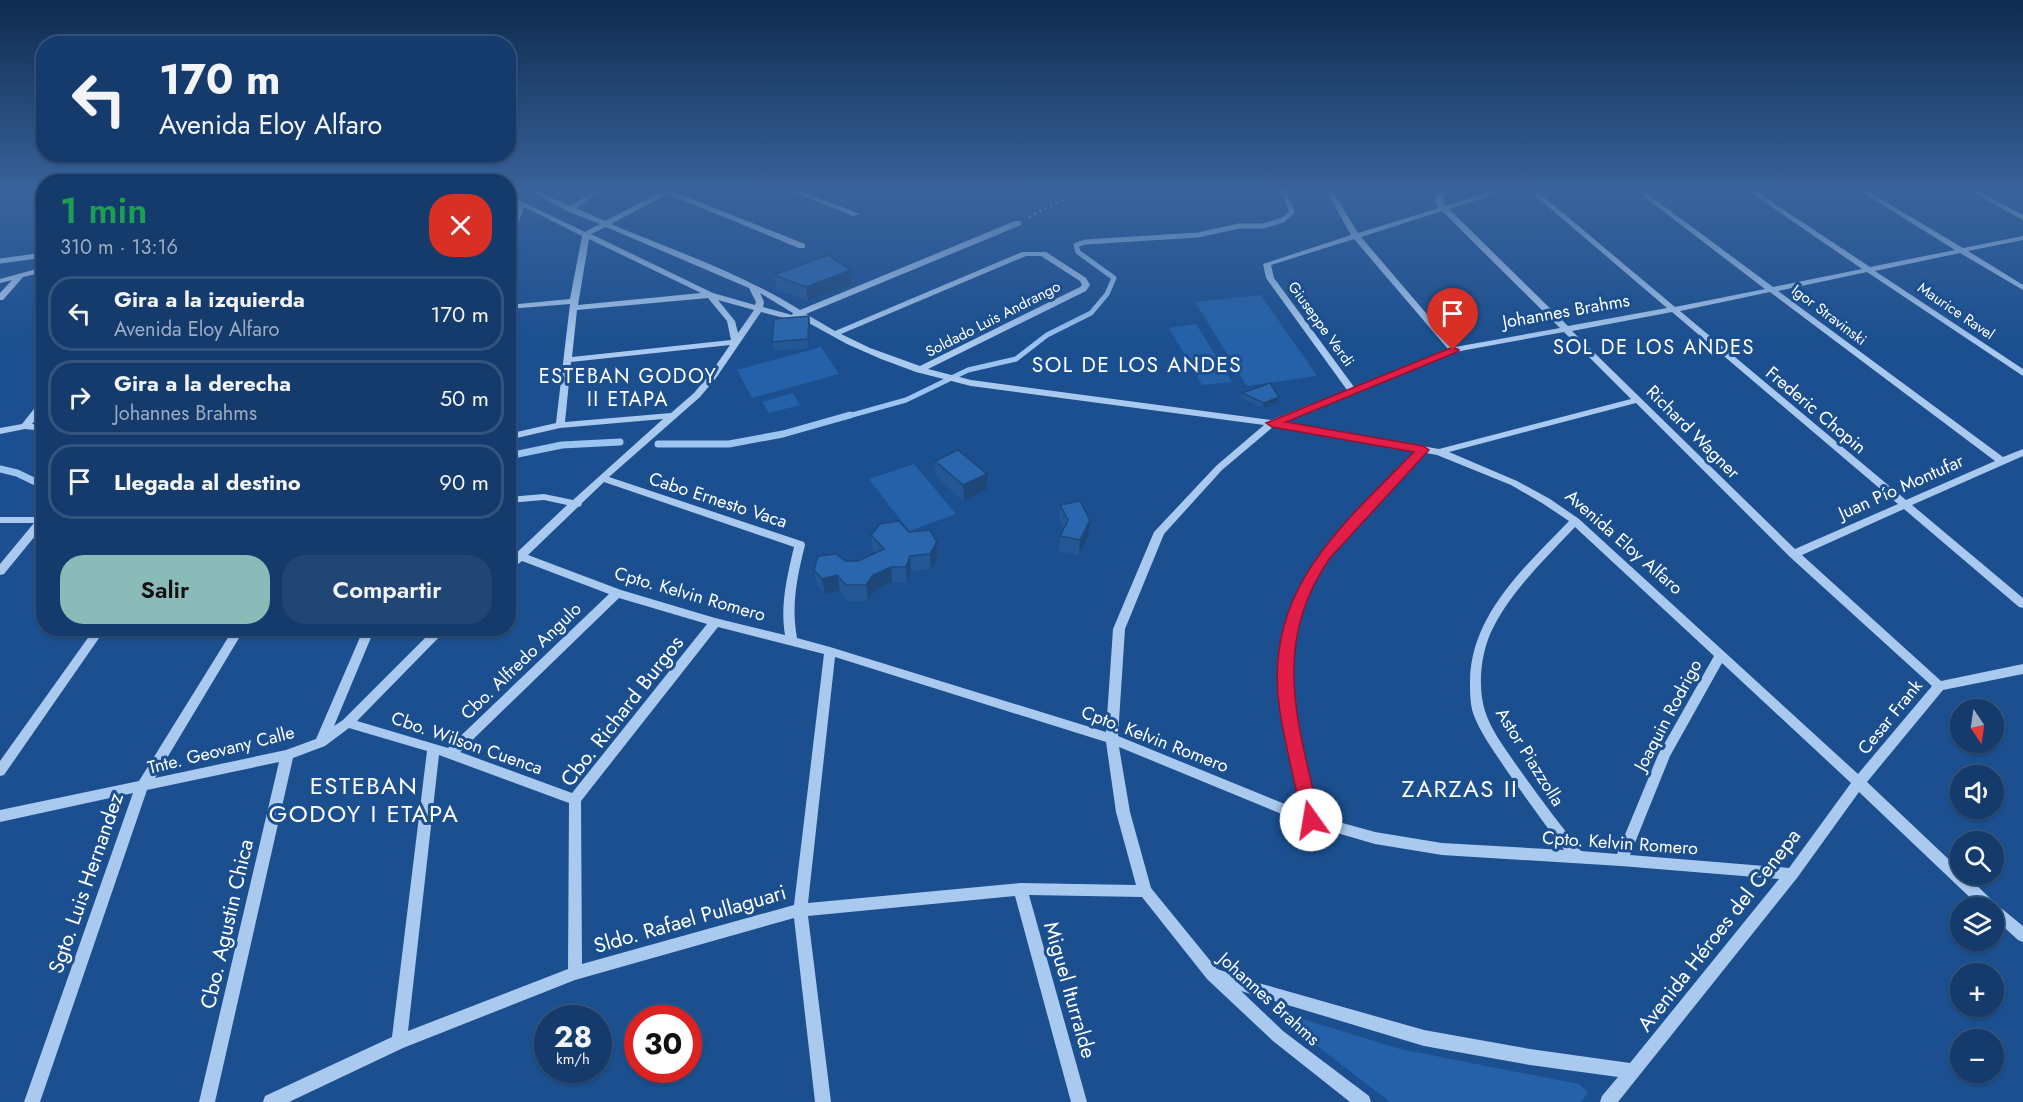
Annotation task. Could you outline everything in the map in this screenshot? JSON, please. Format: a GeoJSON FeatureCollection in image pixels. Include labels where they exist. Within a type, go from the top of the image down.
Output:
{"type":"FeatureCollection","features":[{"type":"Feature","properties":{"kind":"street"},"geometry":{"type":"LineString","coordinates":[[560,424],[574,305],[584,243]]}},
{"type":"Feature","properties":{"kind":"street","name":"Avenida Eloy Alfaro"},"geometry":{"type":"LineString","coordinates":[[605,243],[710,295],[819,325]]}},
{"type":"Feature","properties":{"kind":"street","name":"Avenida Eloy Alfaro"},"geometry":{"type":"LineString","coordinates":[[655,243],[753,286],[835,334],[933,374],[971,383],[1272,423],[1439,452],[1514,483],[1575,521],[1859,782],[1979,897]]}},
{"type":"Feature","properties":{"kind":"street"},"geometry":{"type":"LineString","coordinates":[[796,243],[802,246]]}},
{"type":"Feature","properties":{"kind":"street"},"geometry":{"type":"LineString","coordinates":[[791,318],[969,243]]}},
{"type":"Feature","properties":{"kind":"street","name":"Giuseppe Verdi"},"geometry":{"type":"LineString","coordinates":[[1328,243],[1269,262],[1266,266],[1275,284],[1352,390]]}},
{"type":"Feature","properties":{"kind":"street"},"geometry":{"type":"LineString","coordinates":[[1362,243],[1453,350]]}},
{"type":"Feature","properties":{"kind":"street","name":"Richard Wagner"},"geometry":{"type":"LineString","coordinates":[[1479,243],[1794,554],[1939,686]]}},
{"type":"Feature","properties":{"kind":"street","name":"Frederic Chopin"},"geometry":{"type":"LineString","coordinates":[[1594,243],[2023,604]]}},
{"type":"Feature","properties":{"kind":"street","name":"Igor Stravinski"},"geometry":{"type":"LineString","coordinates":[[1711,243],[2001,461]]}},
{"type":"Feature","properties":{"kind":"street","name":"Maurice Ravel"},"geometry":{"type":"LineString","coordinates":[[1832,243],[2023,373]]}},
{"type":"Feature","properties":{"kind":"street"},"geometry":{"type":"LineString","coordinates":[[1950,243],[2023,288]]}},
{"type":"Feature","properties":{"kind":"street","name":"Johannes Brahms"},"geometry":{"type":"LineString","coordinates":[[1363,1102],[1278,1036],[1212,974],[1145,891],[1123,812],[1112,739],[1119,629],[1159,532],[1219,468],[1272,423],[1453,350],[1672,310],[1998,243]]}},
{"type":"Feature","properties":{"kind":"street","name":"Soldado Luis Andrango"},"geometry":{"type":"LineString","coordinates":[[835,334],[1025,254],[1043,254],[1083,280],[1086,285],[1083,289],[919,370]]}},
{"type":"Feature","properties":{"kind":"street"},"geometry":{"type":"LineString","coordinates":[[0,281],[36,271]]}},
{"type":"Feature","properties":{"kind":"street"},"geometry":{"type":"LineString","coordinates":[[0,298],[20,276]]}},
{"type":"Feature","properties":{"kind":"street"},"geometry":{"type":"LineString","coordinates":[[516,561],[602,478],[708,382],[758,310],[760,302],[753,286]]}},
{"type":"Feature","properties":{"kind":"street"},"geometry":{"type":"LineString","coordinates":[[516,307],[710,295],[731,321],[736,342]]}},
{"type":"Feature","properties":{"kind":"street"},"geometry":{"type":"LineString","coordinates":[[567,360],[736,342]]}},
{"type":"Feature","properties":{"kind":"street"},"geometry":{"type":"LineString","coordinates":[[1439,452],[1638,400]]}},
{"type":"Feature","properties":{"kind":"street"},"geometry":{"type":"LineString","coordinates":[[25,426],[36,412]]}},
{"type":"Feature","properties":{"kind":"street"},"geometry":{"type":"LineString","coordinates":[[516,435],[560,424],[672,416]]}},
{"type":"Feature","properties":{"kind":"street"},"geometry":{"type":"LineString","coordinates":[[0,431],[25,426],[36,427]]}},
{"type":"Feature","properties":{"kind":"street"},"geometry":{"type":"LineString","coordinates":[[1311,820],[1287,711],[1285,668],[1292,617],[1306,584],[1325,555],[1360,514],[1423,450]]}},
{"type":"Feature","properties":{"kind":"street","name":"Juan Pío Montufar"},"geometry":{"type":"LineString","coordinates":[[1794,554],[2023,452]]}},
{"type":"Feature","properties":{"kind":"street","name":"Cabo Ernesto Vaca"},"geometry":{"type":"LineString","coordinates":[[602,478],[800,545],[788,595],[787,617],[792,640]]}},
{"type":"Feature","properties":{"kind":"street"},"geometry":{"type":"LineString","coordinates":[[516,499],[544,497],[577,504]]}},
{"type":"Feature","properties":{"kind":"street"},"geometry":{"type":"LineString","coordinates":[[0,520],[36,520]]}},
{"type":"Feature","properties":{"kind":"street","name":"Astor Piazzolla"},"geometry":{"type":"LineString","coordinates":[[1575,521],[1529,570],[1487,628],[1478,656],[1476,682],[1479,709],[1492,737],[1533,800],[1576,856]]}},
{"type":"Feature","properties":{"kind":"street"},"geometry":{"type":"LineString","coordinates":[[0,572],[36,528]]}},
{"type":"Feature","properties":{"kind":"street","name":"Cpto. Kelvin Romero"},"geometry":{"type":"LineString","coordinates":[[521,557],[617,593],[716,622],[830,651],[1112,739],[1311,820],[1375,838],[1442,849],[1576,856],[1792,874]]}},
{"type":"Feature","properties":{"kind":"street","name":"Cbo. Alfredo Angulo"},"geometry":{"type":"LineString","coordinates":[[450,754],[617,593]]}},
{"type":"Feature","properties":{"kind":"street","name":"Cbo. Richard Burgos"},"geometry":{"type":"LineString","coordinates":[[575,973],[575,800],[716,622]]}},
{"type":"Feature","properties":{"kind":"street"},"geometry":{"type":"LineString","coordinates":[[0,771],[95,636]]}},
{"type":"Feature","properties":{"kind":"street","name":"Sgto. Luis Hernandez"},"geometry":{"type":"LineString","coordinates":[[32,1102],[142,788],[235,636]]}},
{"type":"Feature","properties":{"kind":"street"},"geometry":{"type":"LineString","coordinates":[[321,742],[367,636]]}},
{"type":"Feature","properties":{"kind":"street","name":"Tnte. Geovany Calle"},"geometry":{"type":"LineString","coordinates":[[0,816],[142,788],[287,755],[321,742],[347,723],[436,636]]}},
{"type":"Feature","properties":{"kind":"street"},"geometry":{"type":"LineString","coordinates":[[823,1102],[800,910],[830,651]]}},
{"type":"Feature","properties":{"kind":"street","name":"Joaquin Rodrigo"},"geometry":{"type":"LineString","coordinates":[[1621,860],[1664,755],[1721,655]]}},
{"type":"Feature","properties":{"kind":"street","name":"Cesar Frank"},"geometry":{"type":"LineString","coordinates":[[1859,782],[1939,686],[2023,669]]}},
{"type":"Feature","properties":{"kind":"street","name":"Cbo. Wilson Cuenca"},"geometry":{"type":"LineString","coordinates":[[347,723],[434,748],[575,800]]}},
{"type":"Feature","properties":{"kind":"street"},"geometry":{"type":"LineString","coordinates":[[399,1042],[434,748]]}},
{"type":"Feature","properties":{"kind":"street","name":"Cbo. Agustin Chica"},"geometry":{"type":"LineString","coordinates":[[207,1102],[287,755]]}},
{"type":"Feature","properties":{"kind":"street","name":"Avenida Héroes del Cenepa"},"geometry":{"type":"LineString","coordinates":[[1608,1102],[1792,874],[1859,782]]}},
{"type":"Feature","properties":{"kind":"street","name":"Sldo. Rafael Pullaguari"},"geometry":{"type":"LineString","coordinates":[[271,1102],[300,1095],[399,1042],[575,973],[800,910],[1020,890],[1145,891]]}},
{"type":"Feature","properties":{"kind":"street","name":"Miguel Iturralde"},"geometry":{"type":"LineString","coordinates":[[1020,890],[1079,1102]]}},
{"type":"Feature","properties":{"kind":"street","name":"Avenida Eloy Alfaro"},"geometry":{"type":"LineString","coordinates":[[2004,919],[2023,935]]}},
{"type":"Feature","properties":{"kind":"street"},"geometry":{"type":"LineString","coordinates":[[1212,974],[1255,989],[1424,1038],[1530,1057],[1633,1071]]}},
{"type":"Feature","properties":{"kind":"shaded area"},"geometry":{"type":"Polygon","coordinates":[[[1261,295],[1317,376],[1247,386],[1195,302],[1261,295]]]}},
{"type":"Feature","properties":{"kind":"shaded area"},"geometry":{"type":"Polygon","coordinates":[[[1196,324],[1232,382],[1202,385],[1169,328],[1196,324]]]}},
{"type":"Feature","properties":{"kind":"shaded area"},"geometry":{"type":"Polygon","coordinates":[[[821,347],[839,374],[752,398],[737,370],[821,347]]]}},
{"type":"Feature","properties":{"kind":"shaded area"},"geometry":{"type":"Polygon","coordinates":[[[793,393],[800,405],[769,413],[762,402],[793,393]]]}},
{"type":"Feature","properties":{"kind":"shaded area"},"geometry":{"type":"Polygon","coordinates":[[[914,464],[956,514],[909,531],[869,479],[914,464]]]}},
{"type":"Feature","properties":{"kind":"shaded area"},"geometry":{"type":"Polygon","coordinates":[[[1283,1013],[1400,1049],[1579,1084],[1588,1093],[1581,1102],[1390,1102],[1277,1015],[1283,1013]]]}},
{"type":"Feature","properties":{"kind":"building"},"geometry":{"type":"Polygon","coordinates":[[[828,255],[851,270],[806,287],[774,275],[828,255]]]}},
{"type":"Feature","properties":{"kind":"building"},"geometry":{"type":"Polygon","coordinates":[[[809,316],[808,339],[772,342],[774,319],[809,316]]]}},
{"type":"Feature","properties":{"kind":"building"},"geometry":{"type":"Polygon","coordinates":[[[1270,383],[1279,397],[1264,403],[1242,393],[1270,383]]]}},
{"type":"Feature","properties":{"kind":"building"},"geometry":{"type":"Polygon","coordinates":[[[958,450],[987,474],[963,485],[935,461],[958,450]]]}},
{"type":"Feature","properties":{"kind":"building"},"geometry":{"type":"Polygon","coordinates":[[[1080,501],[1090,520],[1080,540],[1060,536],[1068,520],[1060,505],[1080,501]]]}},
{"type":"Feature","properties":{"kind":"building"},"geometry":{"type":"Polygon","coordinates":[[[899,521],[909,532],[930,530],[937,542],[930,554],[910,556],[906,567],[891,567],[873,575],[866,585],[846,585],[837,575],[822,579],[814,570],[818,556],[836,554],[845,561],[858,561],[884,549],[871,535],[880,524],[899,521]]]}},
{"type":"Feature","properties":{"kind":"waterway"},"geometry":{"type":"LineString","coordinates":[[845,417],[906,400],[968,370],[1016,359],[1047,335],[1091,313],[1107,294],[1114,278],[1078,252],[1076,245],[1081,243]]}},
{"type":"Feature","properties":{"kind":"waterway"},"geometry":{"type":"LineString","coordinates":[[0,261],[36,256]]}},
{"type":"Feature","properties":{"kind":"waterway"},"geometry":{"type":"LineString","coordinates":[[658,444],[729,444],[783,434],[850,415]]}},
{"type":"Feature","properties":{"kind":"waterway"},"geometry":{"type":"LineString","coordinates":[[516,454],[562,445],[620,442]]}},
{"type":"Feature","properties":{"kind":"waterway"},"geometry":{"type":"LineString","coordinates":[[0,469],[17,473],[36,482]]}},
{"type":"Feature","properties":{"kind":"district","name":"SOL DE LOS ANDES"},"geometry":{"type":"Point","coordinates":[1654,347]}},
{"type":"Feature","properties":{"kind":"district","name":"SOL DE LOS ANDES"},"geometry":{"type":"Point","coordinates":[1137,365]}},
{"type":"Feature","properties":{"kind":"district","name":"ESTEBAN GODOY II ETAPA"},"geometry":{"type":"Point","coordinates":[628,388]}},
{"type":"Feature","properties":{"kind":"district","name":"ZARZAS II"},"geometry":{"type":"Point","coordinates":[1460,788]}},
{"type":"Feature","properties":{"kind":"district","name":"ESTEBAN GODOY I ETAPA"},"geometry":{"type":"Point","coordinates":[364,799]}},
{"type":"Feature","properties":{"kind":"route"},"geometry":{"type":"LineString","coordinates":[[1311,820],[1287,711],[1285,668],[1292,617],[1301,593],[1325,555],[1360,514],[1423,450],[1350,435],[1272,423],[1453,350]]}}]}
